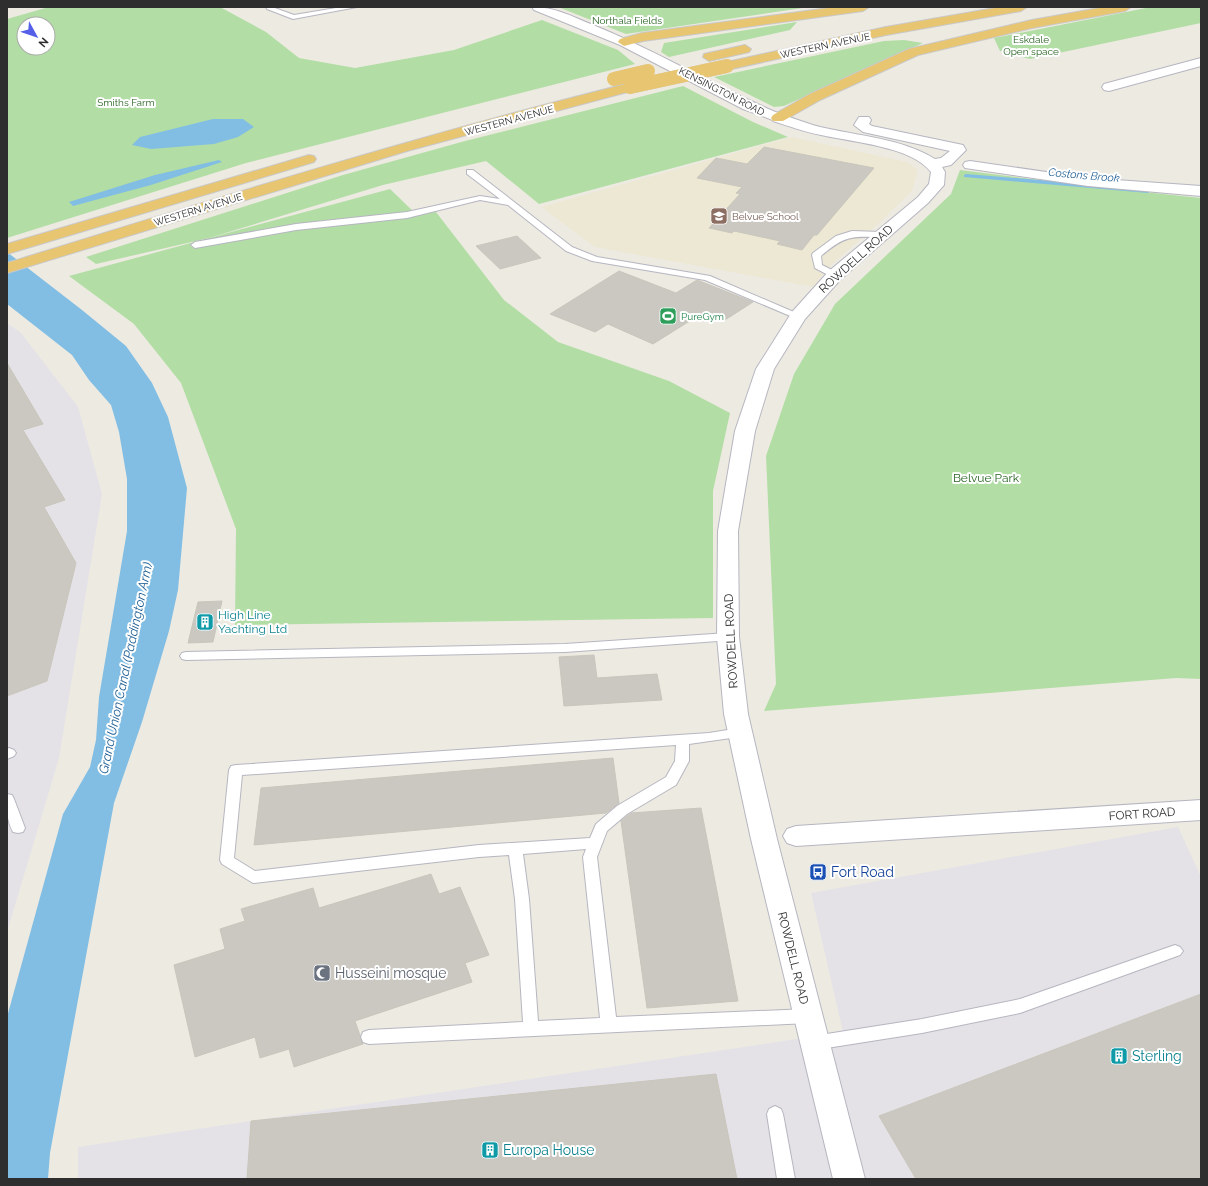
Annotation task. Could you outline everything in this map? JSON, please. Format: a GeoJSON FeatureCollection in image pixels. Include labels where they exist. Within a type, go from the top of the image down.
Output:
{"type":"FeatureCollection","features":[{"type":"Feature","properties":{"kind":"highway"},"geometry":{"type":"LineString","coordinates":[[624,42],[642,37],[863,7]]}},
{"type":"Feature","properties":{"kind":"highway","name":"WESTERN AVENUE"},"geometry":{"type":"LineString","coordinates":[[786,40],[954,7]]}},
{"type":"Feature","properties":{"kind":"highway","name":"WESTERN AVENUE"},"geometry":{"type":"LineString","coordinates":[[7,268],[269,187],[402,148],[630,88],[886,32],[1021,7]]}},
{"type":"Feature","properties":{"kind":"highway"},"geometry":{"type":"LineString","coordinates":[[986,13],[1031,7]]}},
{"type":"Feature","properties":{"kind":"highway"},"geometry":{"type":"LineString","coordinates":[[778,118],[815,97],[914,52],[1032,24],[1125,7]]}},
{"type":"Feature","properties":{"kind":"highway","name":"WESTERN AVENUE"},"geometry":{"type":"LineString","coordinates":[[400,134],[614,78],[755,47]]}},
{"type":"Feature","properties":{"kind":"highway","name":"WESTERN AVENUE"},"geometry":{"type":"LineString","coordinates":[[7,249],[323,155]]}},
{"type":"Feature","properties":{"kind":"street","name":"KENSINGTON ROAD"},"geometry":{"type":"LineString","coordinates":[[538,7],[624,42],[748,106],[778,118],[823,132],[906,150],[941,162]]}},
{"type":"Feature","properties":{"kind":"street"},"geometry":{"type":"LineString","coordinates":[[1109,87],[1201,62]]}},
{"type":"Feature","properties":{"kind":"street"},"geometry":{"type":"LineString","coordinates":[[864,120],[861,125],[868,129],[958,148],[959,150],[941,162]]}},
{"type":"Feature","properties":{"kind":"street","name":"ROWDELL ROAD"},"geometry":{"type":"LineString","coordinates":[[849,1179],[764,839],[736,714],[728,637],[728,531],[745,431],[765,369],[798,316],[835,275],[917,205],[936,185],[941,162]]}},
{"type":"Feature","properties":{"kind":"street"},"geometry":{"type":"LineString","coordinates":[[970,165],[1088,182],[1201,191]]}},
{"type":"Feature","properties":{"kind":"street","name":"FORT ROAD"},"geometry":{"type":"LineString","coordinates":[[796,836],[1201,810]]}},
{"type":"Feature","properties":{"kind":"lane"},"geometry":{"type":"LineString","coordinates":[[268,8],[293,17],[354,7]]}},
{"type":"Feature","properties":{"kind":"lane"},"geometry":{"type":"LineString","coordinates":[[470,172],[569,249],[579,254],[595,259],[707,278],[798,316]]}},
{"type":"Feature","properties":{"kind":"lane"},"geometry":{"type":"LineString","coordinates":[[195,245],[296,227],[407,215],[480,198],[508,203]]}},
{"type":"Feature","properties":{"kind":"lane"},"geometry":{"type":"LineString","coordinates":[[186,656],[565,648],[728,637]]}},
{"type":"Feature","properties":{"kind":"lane"},"geometry":{"type":"LineString","coordinates":[[595,843],[479,851],[253,877],[227,860],[236,770],[683,739],[740,733]]}},
{"type":"Feature","properties":{"kind":"lane"},"geometry":{"type":"LineString","coordinates":[[610,1024],[590,857],[601,828],[622,810],[671,781],[682,761],[683,739]]}},
{"type":"Feature","properties":{"kind":"lane"},"geometry":{"type":"LineString","coordinates":[[7,799],[18,828]]}},
{"type":"Feature","properties":{"kind":"lane"},"geometry":{"type":"LineString","coordinates":[[515,849],[522,899],[531,1028]]}},
{"type":"Feature","properties":{"kind":"lane"},"geometry":{"type":"LineString","coordinates":[[814,1043],[922,1026],[1020,1006],[1175,951]]}},
{"type":"Feature","properties":{"kind":"lane"},"geometry":{"type":"LineString","coordinates":[[369,1037],[610,1024],[808,1016]]}},
{"type":"Feature","properties":{"kind":"lane"},"geometry":{"type":"LineString","coordinates":[[775,1114],[786,1179]]}},
{"type":"Feature","properties":{"kind":"shaded area","name":"Belvue School"},"geometry":{"type":"Polygon","coordinates":[[[792,137],[907,162],[918,170],[912,191],[878,224],[832,264],[813,287],[595,247],[541,207],[792,137]]]}},
{"type":"Feature","properties":{"kind":"shaded area"},"geometry":{"type":"Polygon","coordinates":[[[7,323],[21,333],[78,407],[102,494],[59,758],[7,932],[7,323]]]}},
{"type":"Feature","properties":{"kind":"shaded area"},"geometry":{"type":"Polygon","coordinates":[[[1178,827],[1201,877],[1201,1179],[78,1179],[78,1147],[843,1032],[811,893],[1178,827]]]}},
{"type":"Feature","properties":{"kind":"green space","name":"Smiths Farm"},"geometry":{"type":"Polygon","coordinates":[[[49,7],[220,7],[266,32],[299,58],[355,68],[454,50],[542,20],[618,50],[635,64],[246,163],[7,238],[7,19],[16,16],[16,56],[56,56],[56,16],[18,16],[49,7]]]}},
{"type":"Feature","properties":{"kind":"green space","name":"Northala Fields"},"geometry":{"type":"Polygon","coordinates":[[[558,7],[809,7],[626,34],[558,7]]]}},
{"type":"Feature","properties":{"kind":"green space","name":"Eskdale Open space"},"geometry":{"type":"Polygon","coordinates":[[[1151,7],[1201,7],[1201,23],[1030,59],[1000,51],[994,38],[1151,7]]]}},
{"type":"Feature","properties":{"kind":"green space"},"geometry":{"type":"Polygon","coordinates":[[[797,22],[790,30],[669,57],[661,52],[664,43],[797,22]]]}},
{"type":"Feature","properties":{"kind":"green space"},"geometry":{"type":"Polygon","coordinates":[[[904,40],[923,43],[784,106],[774,107],[714,77],[884,41],[904,40]]]}},
{"type":"Feature","properties":{"kind":"green space"},"geometry":{"type":"Polygon","coordinates":[[[683,86],[753,122],[788,137],[539,204],[486,161],[383,185],[209,238],[96,264],[86,257],[343,175],[465,141],[683,86]]]}},
{"type":"Feature","properties":{"kind":"green space","name":"Belvue Park"},"geometry":{"type":"Polygon","coordinates":[[[960,170],[1087,186],[1201,198],[1201,679],[1176,678],[764,711],[776,684],[766,456],[794,374],[835,304],[951,194],[960,170]]]}},
{"type":"Feature","properties":{"kind":"green space"},"geometry":{"type":"Polygon","coordinates":[[[390,189],[416,214],[436,212],[504,300],[558,342],[669,381],[730,413],[713,491],[713,618],[235,625],[236,529],[181,383],[134,324],[69,276],[390,189]]]}},
{"type":"Feature","properties":{"kind":"water"},"geometry":{"type":"Polygon","coordinates":[[[213,119],[243,119],[254,127],[238,137],[214,144],[151,149],[132,145],[140,137],[213,119]]]}},
{"type":"Feature","properties":{"kind":"water"},"geometry":{"type":"Polygon","coordinates":[[[219,160],[222,162],[151,185],[73,206],[69,202],[155,175],[219,160]]]}},
{"type":"Feature","properties":{"kind":"water","name":"Grand Union Canal (Paddington Arm)"},"geometry":{"type":"Polygon","coordinates":[[[7,252],[126,346],[152,383],[168,417],[187,488],[178,590],[169,631],[142,722],[114,803],[50,1153],[48,1179],[7,1179],[7,1017],[63,814],[90,767],[96,740],[99,697],[127,531],[127,479],[119,432],[111,405],[89,380],[72,355],[7,304],[7,252]]]}},
{"type":"Feature","properties":{"kind":"building"},"geometry":{"type":"Polygon","coordinates":[[[764,147],[874,168],[817,235],[814,235],[802,250],[777,244],[780,241],[734,231],[732,233],[709,228],[740,194],[736,193],[742,187],[697,178],[716,158],[747,164],[764,147]]]}},
{"type":"Feature","properties":{"kind":"building"},"geometry":{"type":"Polygon","coordinates":[[[517,236],[541,258],[500,269],[476,246],[517,236]]]}},
{"type":"Feature","properties":{"kind":"building"},"geometry":{"type":"Polygon","coordinates":[[[619,271],[676,293],[697,280],[753,302],[725,320],[704,312],[653,344],[608,324],[595,332],[550,314],[619,271]]]}},
{"type":"Feature","properties":{"kind":"building"},"geometry":{"type":"Polygon","coordinates":[[[7,363],[43,424],[23,430],[65,500],[44,507],[76,563],[47,681],[7,696],[7,363]]]}},
{"type":"Feature","properties":{"kind":"building","name":"High Line Yachting Ltd"},"geometry":{"type":"Polygon","coordinates":[[[222,601],[213,642],[188,643],[198,602],[222,601]]]}},
{"type":"Feature","properties":{"kind":"building"},"geometry":{"type":"Polygon","coordinates":[[[594,655],[597,678],[657,674],[662,700],[564,706],[559,657],[594,655]]]}},
{"type":"Feature","properties":{"kind":"building"},"geometry":{"type":"Polygon","coordinates":[[[613,758],[619,803],[606,813],[254,845],[261,788],[613,758]]]}},
{"type":"Feature","properties":{"kind":"building"},"geometry":{"type":"Polygon","coordinates":[[[701,808],[738,1001],[647,1008],[621,821],[631,813],[701,808]]]}},
{"type":"Feature","properties":{"kind":"building","name":"Husseini mosque"},"geometry":{"type":"Polygon","coordinates":[[[431,874],[439,894],[460,887],[489,955],[465,963],[472,982],[355,1021],[363,1044],[294,1067],[289,1049],[260,1058],[255,1037],[195,1057],[174,965],[225,949],[220,929],[245,921],[241,909],[313,888],[319,908],[431,874]]]}},
{"type":"Feature","properties":{"kind":"building","name":"Sterling"},"geometry":{"type":"Polygon","coordinates":[[[1201,994],[1201,1179],[916,1179],[879,1116],[1201,994]]]}},
{"type":"Feature","properties":{"kind":"building","name":"Europa House"},"geometry":{"type":"Polygon","coordinates":[[[716,1074],[737,1179],[247,1179],[251,1121],[716,1074]]]}},
{"type":"Feature","properties":{"kind":"waterway","name":"Costons Brook"},"geometry":{"type":"LineString","coordinates":[[966,176],[1148,191]]}},
{"type":"Feature","properties":{"kind":"place","name":"Belvue School"},"geometry":{"type":"Point","coordinates":[719,216]}},
{"type":"Feature","properties":{"kind":"place","name":"PureGym"},"geometry":{"type":"Point","coordinates":[668,316]}},
{"type":"Feature","properties":{"kind":"place","name":"High Line Yachting Ltd"},"geometry":{"type":"Point","coordinates":[205,622]}},
{"type":"Feature","properties":{"kind":"place","name":"Fort Road"},"geometry":{"type":"Point","coordinates":[818,872]}},
{"type":"Feature","properties":{"kind":"place","name":"Husseini mosque"},"geometry":{"type":"Point","coordinates":[322,973]}},
{"type":"Feature","properties":{"kind":"place","name":"Sterling"},"geometry":{"type":"Point","coordinates":[1119,1056]}},
{"type":"Feature","properties":{"kind":"place","name":"Europa House"},"geometry":{"type":"Point","coordinates":[490,1150]}}]}
